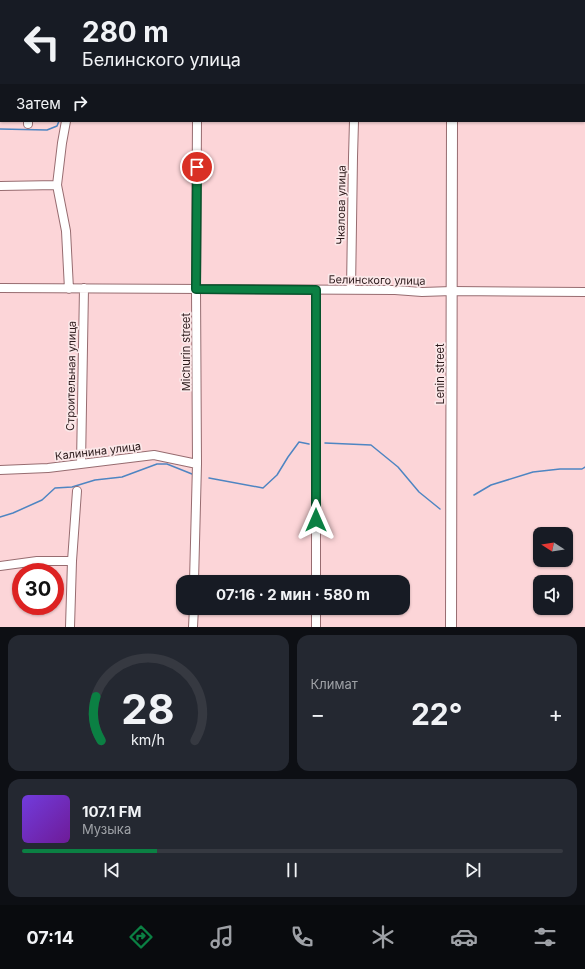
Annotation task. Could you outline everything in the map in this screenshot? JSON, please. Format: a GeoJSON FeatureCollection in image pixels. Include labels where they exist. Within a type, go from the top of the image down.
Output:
{"type":"FeatureCollection","features":[{"type":"Feature","properties":{"kind":"main road","name":"Lenin street"},"geometry":{"type":"LineString","coordinates":[[451,627],[452,122]]}},
{"type":"Feature","properties":{"kind":"street"},"geometry":{"type":"LineString","coordinates":[[66,122],[57,185],[66,232],[69,289]]}},
{"type":"Feature","properties":{"kind":"street","name":"Michurin street"},"geometry":{"type":"LineString","coordinates":[[194,575],[197,464],[196,289],[198,122]]}},
{"type":"Feature","properties":{"kind":"street","name":"Чкалова улица"},"geometry":{"type":"LineString","coordinates":[[351,290],[354,122]]}},
{"type":"Feature","properties":{"kind":"street"},"geometry":{"type":"LineString","coordinates":[[0,186],[57,185]]}},
{"type":"Feature","properties":{"kind":"street","name":"Белинского улица"},"geometry":{"type":"LineString","coordinates":[[0,288],[585,292]]}},
{"type":"Feature","properties":{"kind":"street","name":"Строительная улица"},"geometry":{"type":"LineString","coordinates":[[81,464],[84,288]]}},
{"type":"Feature","properties":{"kind":"street"},"geometry":{"type":"LineString","coordinates":[[316,290],[316,575]]}},
{"type":"Feature","properties":{"kind":"street","name":"Калинина улица"},"geometry":{"type":"LineString","coordinates":[[0,470],[48,468],[154,455],[197,464]]}},
{"type":"Feature","properties":{"kind":"street"},"geometry":{"type":"LineString","coordinates":[[70,627],[72,561],[77,491]]}},
{"type":"Feature","properties":{"kind":"street"},"geometry":{"type":"LineString","coordinates":[[0,566],[37,561],[72,561]]}},
{"type":"Feature","properties":{"kind":"street"},"geometry":{"type":"LineString","coordinates":[[193,627],[194,615]]}},
{"type":"Feature","properties":{"kind":"street"},"geometry":{"type":"LineString","coordinates":[[316,615],[316,627]]}},
{"type":"Feature","properties":{"kind":"waterway"},"geometry":{"type":"LineString","coordinates":[[0,129],[47,130],[57,126],[59,122]]}},
{"type":"Feature","properties":{"kind":"waterway"},"geometry":{"type":"LineString","coordinates":[[209,478],[263,488],[277,475],[299,442],[309,444]]}},
{"type":"Feature","properties":{"kind":"waterway"},"geometry":{"type":"LineString","coordinates":[[325,443],[371,445],[398,467],[419,492],[440,509]]}},
{"type":"Feature","properties":{"kind":"waterway"},"geometry":{"type":"LineString","coordinates":[[0,517],[42,500],[55,488],[72,487],[95,480],[122,477],[157,464],[167,464],[192,474]]}},
{"type":"Feature","properties":{"kind":"waterway"},"geometry":{"type":"LineString","coordinates":[[474,495],[491,485],[533,472],[560,469],[582,469],[585,467]]}},
{"type":"Feature","properties":{"kind":"route"},"geometry":{"type":"LineString","coordinates":[[197,167],[196,289],[316,290],[316,520]]}}]}
